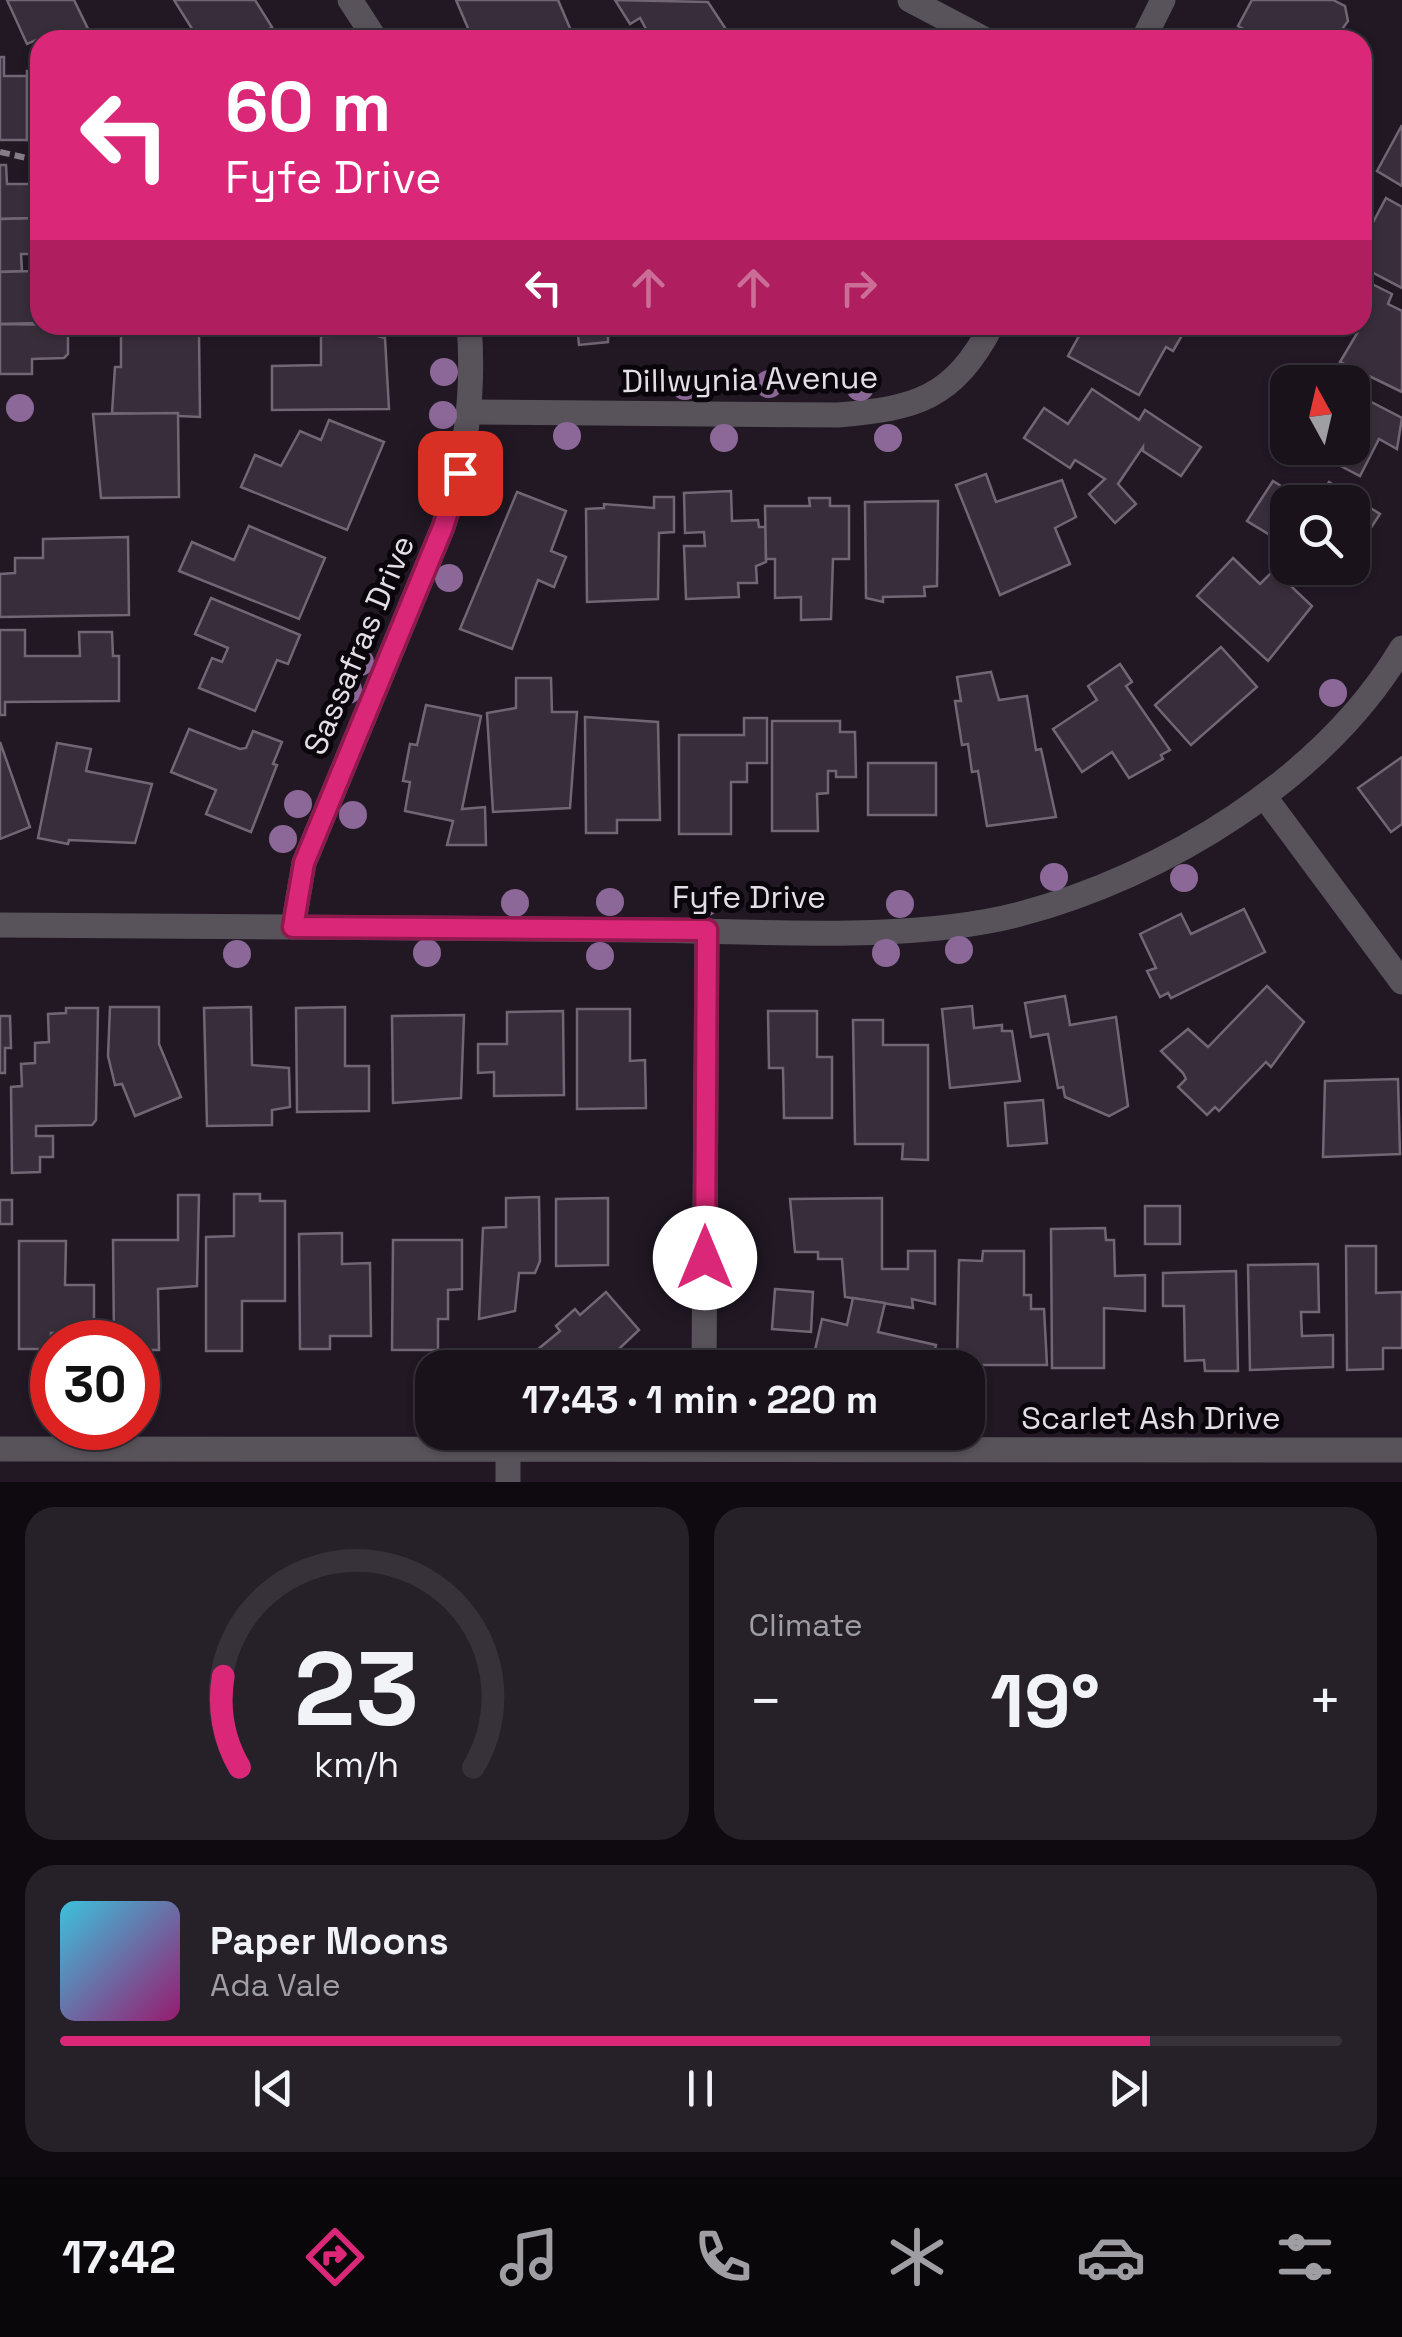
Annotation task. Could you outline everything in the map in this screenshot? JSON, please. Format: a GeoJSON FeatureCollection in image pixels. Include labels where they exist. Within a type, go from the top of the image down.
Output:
{"type":"FeatureCollection","features":[{"type":"Feature","properties":{"kind":"street"},"geometry":{"type":"LineString","coordinates":[[350,0],[370,30]]}},
{"type":"Feature","properties":{"kind":"street"},"geometry":{"type":"LineString","coordinates":[[910,0],[967,30]]}},
{"type":"Feature","properties":{"kind":"street"},"geometry":{"type":"LineString","coordinates":[[1147,30],[1163,0]]}},
{"type":"Feature","properties":{"kind":"street","name":"Sassafras Drive"},"geometry":{"type":"LineString","coordinates":[[293,927],[304,863],[443,527],[460,473],[470,412],[469,335]]}},
{"type":"Feature","properties":{"kind":"street","name":"Dillwynia Avenue"},"geometry":{"type":"LineString","coordinates":[[470,412],[838,415],[893,410],[932,397],[957,378],[985,335]]}},
{"type":"Feature","properties":{"kind":"street","name":"Fyfe Drive"},"geometry":{"type":"LineString","coordinates":[[0,925],[932,928],[1019,914],[1078,896],[1150,866],[1264,796],[1338,729],[1402,648]]}},
{"type":"Feature","properties":{"kind":"street"},"geometry":{"type":"LineString","coordinates":[[1264,796],[1402,982]]}},
{"type":"Feature","properties":{"kind":"street"},"geometry":{"type":"LineString","coordinates":[[704,1350],[707,930]]}},
{"type":"Feature","properties":{"kind":"street","name":"Scarlet Ash Drive"},"geometry":{"type":"LineString","coordinates":[[985,1445],[1402,1450]]}},
{"type":"Feature","properties":{"kind":"street","name":"Scarlet Ash Drive"},"geometry":{"type":"LineString","coordinates":[[0,1449],[544,1450]]}},
{"type":"Feature","properties":{"kind":"street"},"geometry":{"type":"LineString","coordinates":[[508,1452],[508,1482]]}},
{"type":"Feature","properties":{"kind":"path"},"geometry":{"type":"LineString","coordinates":[[0,152],[30,159]]}},
{"type":"Feature","properties":{"kind":"building"},"geometry":{"type":"Polygon","coordinates":[[[7,0],[74,0],[89,30],[30,30],[27,44],[7,0]]]}},
{"type":"Feature","properties":{"kind":"building"},"geometry":{"type":"Polygon","coordinates":[[[174,0],[255,0],[272,27],[267,30],[193,30],[174,0]]]}},
{"type":"Feature","properties":{"kind":"building"},"geometry":{"type":"Polygon","coordinates":[[[456,0],[558,0],[571,30],[469,30],[456,0]]]}},
{"type":"Feature","properties":{"kind":"building"},"geometry":{"type":"Polygon","coordinates":[[[615,0],[708,2],[726,30],[647,30],[640,18],[630,24],[615,0]]]}},
{"type":"Feature","properties":{"kind":"building"},"geometry":{"type":"Polygon","coordinates":[[[1252,0],[1333,0],[1345,6],[1348,21],[1342,30],[1246,30],[1238,26],[1252,0]]]}},
{"type":"Feature","properties":{"kind":"building"},"geometry":{"type":"Polygon","coordinates":[[[0,57],[4,57],[4,76],[27,76],[27,140],[0,140],[0,57]]]}},
{"type":"Feature","properties":{"kind":"building"},"geometry":{"type":"Polygon","coordinates":[[[27,71],[30,71],[30,140],[27,71]]]}},
{"type":"Feature","properties":{"kind":"building"},"geometry":{"type":"Polygon","coordinates":[[[1402,125],[1402,186],[1377,171],[1402,125]]]}},
{"type":"Feature","properties":{"kind":"building"},"geometry":{"type":"Polygon","coordinates":[[[0,165],[6,165],[7,184],[30,184],[30,218],[0,219],[0,165]]]}},
{"type":"Feature","properties":{"kind":"building"},"geometry":{"type":"Polygon","coordinates":[[[1386,198],[1402,207],[1402,288],[1372,272],[1372,224],[1386,198]]]}},
{"type":"Feature","properties":{"kind":"building"},"geometry":{"type":"Polygon","coordinates":[[[30,218],[30,254],[21,254],[22,271],[0,272],[0,219],[30,218]]]}},
{"type":"Feature","properties":{"kind":"building"},"geometry":{"type":"Polygon","coordinates":[[[30,271],[30,323],[0,324],[0,272],[30,271]]]}},
{"type":"Feature","properties":{"kind":"building"},"geometry":{"type":"Polygon","coordinates":[[[1372,284],[1392,294],[1388,304],[1402,311],[1402,392],[1370,377],[1370,365],[1340,362],[1356,335],[1372,335],[1372,284]]]}},
{"type":"Feature","properties":{"kind":"building"},"geometry":{"type":"Polygon","coordinates":[[[0,324],[30,324],[30,335],[68,335],[68,354],[64,358],[32,359],[32,374],[0,374],[0,324]]]}},
{"type":"Feature","properties":{"kind":"building"},"geometry":{"type":"Polygon","coordinates":[[[121,335],[199,335],[200,417],[112,413],[115,367],[121,367],[121,335]]]}},
{"type":"Feature","properties":{"kind":"building"},"geometry":{"type":"Polygon","coordinates":[[[578,335],[608,335],[608,342],[579,345],[578,335]]]}},
{"type":"Feature","properties":{"kind":"building"},"geometry":{"type":"Polygon","coordinates":[[[1080,335],[1182,335],[1173,351],[1166,347],[1139,395],[1068,356],[1080,335]]]}},
{"type":"Feature","properties":{"kind":"building"},"geometry":{"type":"Polygon","coordinates":[[[321,336],[385,338],[389,409],[272,410],[272,366],[321,365],[321,336]]]}},
{"type":"Feature","properties":{"kind":"building"},"geometry":{"type":"Polygon","coordinates":[[[1092,389],[1139,420],[1145,410],[1201,447],[1181,476],[1143,451],[1143,447],[1118,484],[1136,504],[1115,523],[1089,494],[1105,479],[1075,460],[1070,468],[1024,438],[1044,408],[1068,424],[1092,389]]]}},
{"type":"Feature","properties":{"kind":"building"},"geometry":{"type":"Polygon","coordinates":[[[1370,401],[1402,418],[1397,449],[1379,439],[1370,457],[1370,401]]]}},
{"type":"Feature","properties":{"kind":"building"},"geometry":{"type":"Polygon","coordinates":[[[178,413],[179,497],[101,498],[93,414],[178,413]]]}},
{"type":"Feature","properties":{"kind":"building"},"geometry":{"type":"Polygon","coordinates":[[[329,420],[384,442],[347,530],[241,487],[255,455],[281,466],[300,431],[321,440],[329,420]]]}},
{"type":"Feature","properties":{"kind":"building"},"geometry":{"type":"Polygon","coordinates":[[[1339,465],[1366,465],[1360,476],[1339,465]]]}},
{"type":"Feature","properties":{"kind":"building"},"geometry":{"type":"Polygon","coordinates":[[[986,474],[996,502],[1062,480],[1076,517],[1055,528],[1070,564],[1000,595],[956,485],[986,474]]]}},
{"type":"Feature","properties":{"kind":"building"},"geometry":{"type":"Polygon","coordinates":[[[1270,486],[1270,535],[1247,521],[1270,486]]]}},
{"type":"Feature","properties":{"kind":"building"},"geometry":{"type":"Polygon","coordinates":[[[731,491],[732,521],[758,520],[759,527],[766,527],[766,562],[756,566],[757,583],[738,583],[739,597],[686,599],[684,546],[705,546],[704,532],[685,533],[684,493],[731,491]]]}},
{"type":"Feature","properties":{"kind":"building"},"geometry":{"type":"Polygon","coordinates":[[[517,492],[566,511],[551,551],[566,557],[554,587],[538,580],[512,649],[460,629],[517,492]]]}},
{"type":"Feature","properties":{"kind":"building"},"geometry":{"type":"Polygon","coordinates":[[[654,497],[674,497],[674,532],[659,533],[658,599],[587,602],[586,509],[604,508],[604,504],[654,508],[654,497]]]}},
{"type":"Feature","properties":{"kind":"building"},"geometry":{"type":"Polygon","coordinates":[[[809,498],[830,498],[830,506],[849,506],[849,559],[833,559],[831,619],[801,620],[801,597],[775,598],[775,559],[766,559],[765,506],[810,506],[809,498]]]}},
{"type":"Feature","properties":{"kind":"building"},"geometry":{"type":"Polygon","coordinates":[[[938,501],[937,586],[924,587],[925,596],[883,597],[883,602],[866,598],[865,502],[938,501]]]}},
{"type":"Feature","properties":{"kind":"building"},"geometry":{"type":"Polygon","coordinates":[[[1370,508],[1380,514],[1370,529],[1370,508]]]}},
{"type":"Feature","properties":{"kind":"building"},"geometry":{"type":"Polygon","coordinates":[[[249,526],[325,558],[299,619],[179,571],[192,542],[234,560],[249,526]]]}},
{"type":"Feature","properties":{"kind":"building"},"geometry":{"type":"Polygon","coordinates":[[[128,537],[129,615],[0,617],[0,574],[15,573],[15,558],[43,558],[43,539],[128,537]]]}},
{"type":"Feature","properties":{"kind":"building"},"geometry":{"type":"Polygon","coordinates":[[[1233,558],[1260,584],[1270,574],[1270,585],[1290,585],[1312,606],[1268,661],[1197,596],[1233,558]]]}},
{"type":"Feature","properties":{"kind":"building"},"geometry":{"type":"Polygon","coordinates":[[[211,598],[300,635],[288,664],[277,660],[255,711],[199,688],[212,658],[222,662],[228,648],[195,634],[211,598]]]}},
{"type":"Feature","properties":{"kind":"building"},"geometry":{"type":"Polygon","coordinates":[[[0,630],[25,630],[25,656],[80,656],[79,632],[112,632],[113,656],[119,656],[119,701],[5,702],[5,715],[0,715],[0,630]]]}},
{"type":"Feature","properties":{"kind":"building"},"geometry":{"type":"Polygon","coordinates":[[[1221,647],[1257,687],[1191,745],[1155,705],[1221,647]]]}},
{"type":"Feature","properties":{"kind":"building"},"geometry":{"type":"Polygon","coordinates":[[[1120,664],[1132,682],[1126,686],[1170,750],[1161,755],[1163,759],[1129,778],[1112,752],[1082,772],[1053,729],[1097,700],[1088,686],[1120,664]]]}},
{"type":"Feature","properties":{"kind":"building"},"geometry":{"type":"Polygon","coordinates":[[[991,672],[999,700],[1027,696],[1036,750],[1041,749],[1056,817],[987,826],[978,771],[972,772],[968,744],[962,745],[955,701],[961,701],[957,677],[991,672]]]}},
{"type":"Feature","properties":{"kind":"building"},"geometry":{"type":"Polygon","coordinates":[[[516,678],[551,678],[552,712],[577,712],[570,808],[493,812],[487,713],[516,708],[516,678]]]}},
{"type":"Feature","properties":{"kind":"building"},"geometry":{"type":"Polygon","coordinates":[[[426,705],[481,716],[462,809],[485,807],[486,845],[447,845],[453,821],[405,811],[410,782],[403,781],[410,744],[417,745],[426,705]]]}},
{"type":"Feature","properties":{"kind":"building"},"geometry":{"type":"Polygon","coordinates":[[[585,717],[658,722],[660,820],[617,820],[617,833],[586,833],[585,717]]]}},
{"type":"Feature","properties":{"kind":"building"},"geometry":{"type":"Polygon","coordinates":[[[744,718],[767,718],[767,763],[747,763],[747,782],[731,782],[731,834],[679,834],[679,735],[744,735],[744,718]]]}},
{"type":"Feature","properties":{"kind":"building"},"geometry":{"type":"Polygon","coordinates":[[[772,721],[840,721],[840,732],[855,732],[856,777],[836,777],[836,771],[828,771],[828,793],[817,794],[818,831],[772,831],[772,721]]]}},
{"type":"Feature","properties":{"kind":"building"},"geometry":{"type":"Polygon","coordinates":[[[189,729],[240,749],[246,748],[253,731],[282,742],[251,832],[206,814],[216,790],[171,772],[189,729]]]}},
{"type":"Feature","properties":{"kind":"building"},"geometry":{"type":"Polygon","coordinates":[[[0,742],[30,827],[0,839],[0,742]]]}},
{"type":"Feature","properties":{"kind":"building"},"geometry":{"type":"Polygon","coordinates":[[[57,743],[91,749],[86,771],[152,784],[135,843],[69,840],[68,844],[38,838],[57,743]]]}},
{"type":"Feature","properties":{"kind":"building"},"geometry":{"type":"Polygon","coordinates":[[[1402,757],[1402,824],[1391,832],[1358,788],[1402,757]]]}},
{"type":"Feature","properties":{"kind":"building"},"geometry":{"type":"Polygon","coordinates":[[[868,763],[936,763],[936,815],[868,815],[868,763]]]}},
{"type":"Feature","properties":{"kind":"building"},"geometry":{"type":"Polygon","coordinates":[[[1244,909],[1265,952],[1171,998],[1168,993],[1160,997],[1147,971],[1156,968],[1140,934],[1181,914],[1191,934],[1244,909]]]}},
{"type":"Feature","properties":{"kind":"building"},"geometry":{"type":"Polygon","coordinates":[[[1267,986],[1304,1022],[1271,1067],[1266,1062],[1219,1111],[1215,1107],[1207,1115],[1178,1087],[1186,1079],[1161,1051],[1188,1029],[1208,1047],[1267,986]]]}},
{"type":"Feature","properties":{"kind":"building"},"geometry":{"type":"Polygon","coordinates":[[[1065,996],[1070,1025],[1116,1017],[1128,1106],[1109,1116],[1065,1097],[1063,1087],[1058,1088],[1048,1034],[1031,1037],[1025,1003],[1065,996]]]}},
{"type":"Feature","properties":{"kind":"building"},"geometry":{"type":"Polygon","coordinates":[[[972,1006],[974,1028],[1002,1025],[1002,1031],[1012,1031],[1020,1081],[950,1088],[942,1009],[972,1006]]]}},
{"type":"Feature","properties":{"kind":"building"},"geometry":{"type":"Polygon","coordinates":[[[110,1007],[159,1007],[159,1044],[181,1097],[135,1116],[122,1084],[115,1085],[108,1056],[110,1007]]]}},
{"type":"Feature","properties":{"kind":"building"},"geometry":{"type":"Polygon","coordinates":[[[251,1007],[252,1065],[289,1068],[290,1107],[272,1110],[272,1125],[207,1126],[204,1008],[251,1007]]]}},
{"type":"Feature","properties":{"kind":"building"},"geometry":{"type":"Polygon","coordinates":[[[345,1007],[345,1066],[369,1066],[369,1111],[297,1112],[296,1008],[345,1007]]]}},
{"type":"Feature","properties":{"kind":"building"},"geometry":{"type":"Polygon","coordinates":[[[66,1008],[98,1008],[96,1120],[92,1125],[36,1126],[36,1136],[53,1136],[53,1157],[40,1157],[40,1172],[12,1173],[11,1087],[22,1086],[21,1064],[35,1063],[35,1043],[49,1042],[48,1014],[66,1013],[66,1008]]]}},
{"type":"Feature","properties":{"kind":"building"},"geometry":{"type":"Polygon","coordinates":[[[577,1009],[630,1009],[630,1061],[645,1060],[646,1108],[577,1109],[577,1009]]]}},
{"type":"Feature","properties":{"kind":"building"},"geometry":{"type":"Polygon","coordinates":[[[563,1011],[564,1095],[494,1096],[494,1072],[478,1073],[478,1044],[507,1044],[507,1012],[563,1011]]]}},
{"type":"Feature","properties":{"kind":"building"},"geometry":{"type":"Polygon","coordinates":[[[768,1011],[817,1011],[817,1057],[832,1057],[832,1118],[784,1118],[783,1068],[769,1068],[768,1011]]]}},
{"type":"Feature","properties":{"kind":"building"},"geometry":{"type":"Polygon","coordinates":[[[464,1015],[461,1098],[393,1103],[392,1016],[464,1015]]]}},
{"type":"Feature","properties":{"kind":"building"},"geometry":{"type":"Polygon","coordinates":[[[0,1016],[10,1016],[11,1048],[5,1048],[5,1073],[0,1073],[0,1016]]]}},
{"type":"Feature","properties":{"kind":"building"},"geometry":{"type":"Polygon","coordinates":[[[853,1020],[883,1020],[883,1045],[928,1045],[928,1160],[902,1159],[903,1144],[855,1144],[853,1020]]]}},
{"type":"Feature","properties":{"kind":"building"},"geometry":{"type":"Polygon","coordinates":[[[1398,1079],[1400,1154],[1323,1157],[1325,1081],[1398,1079]]]}},
{"type":"Feature","properties":{"kind":"building"},"geometry":{"type":"Polygon","coordinates":[[[1043,1100],[1047,1143],[1008,1146],[1005,1103],[1043,1100]]]}},
{"type":"Feature","properties":{"kind":"building"},"geometry":{"type":"Polygon","coordinates":[[[234,1194],[260,1194],[260,1201],[285,1201],[285,1301],[242,1301],[242,1351],[206,1351],[206,1237],[234,1236],[234,1194]]]}},
{"type":"Feature","properties":{"kind":"building"},"geometry":{"type":"Polygon","coordinates":[[[178,1195],[199,1195],[197,1286],[158,1289],[159,1320],[114,1320],[113,1240],[178,1240],[178,1195]]]}},
{"type":"Feature","properties":{"kind":"building"},"geometry":{"type":"Polygon","coordinates":[[[539,1197],[540,1261],[535,1273],[519,1273],[515,1311],[479,1319],[483,1228],[506,1227],[506,1198],[539,1197]]]}},
{"type":"Feature","properties":{"kind":"building"},"geometry":{"type":"Polygon","coordinates":[[[608,1198],[608,1265],[556,1266],[556,1199],[608,1198]]]}},
{"type":"Feature","properties":{"kind":"building"},"geometry":{"type":"Polygon","coordinates":[[[882,1198],[882,1269],[908,1269],[908,1251],[935,1251],[935,1304],[912,1299],[913,1308],[845,1297],[842,1259],[818,1259],[818,1252],[795,1252],[790,1199],[882,1198]]]}},
{"type":"Feature","properties":{"kind":"building"},"geometry":{"type":"Polygon","coordinates":[[[0,1200],[12,1200],[12,1224],[0,1224],[0,1200]]]}},
{"type":"Feature","properties":{"kind":"building"},"geometry":{"type":"Polygon","coordinates":[[[1145,1206],[1180,1206],[1180,1244],[1145,1244],[1145,1206]]]}},
{"type":"Feature","properties":{"kind":"building"},"geometry":{"type":"Polygon","coordinates":[[[1105,1228],[1106,1240],[1114,1240],[1115,1276],[1145,1275],[1145,1311],[1104,1308],[1104,1368],[1052,1368],[1051,1229],[1105,1228]]]}},
{"type":"Feature","properties":{"kind":"building"},"geometry":{"type":"Polygon","coordinates":[[[342,1233],[342,1264],[370,1263],[371,1336],[330,1336],[330,1349],[300,1349],[299,1234],[342,1233]]]}},
{"type":"Feature","properties":{"kind":"building"},"geometry":{"type":"Polygon","coordinates":[[[393,1240],[462,1240],[462,1289],[448,1290],[448,1319],[438,1319],[438,1350],[392,1350],[393,1240]]]}},
{"type":"Feature","properties":{"kind":"building"},"geometry":{"type":"Polygon","coordinates":[[[19,1241],[66,1241],[65,1285],[94,1285],[94,1320],[30,1320],[30,1349],[19,1349],[19,1241]]]}},
{"type":"Feature","properties":{"kind":"building"},"geometry":{"type":"Polygon","coordinates":[[[1346,1246],[1376,1246],[1376,1293],[1402,1292],[1402,1348],[1383,1348],[1383,1369],[1347,1370],[1346,1246]]]}},
{"type":"Feature","properties":{"kind":"building"},"geometry":{"type":"Polygon","coordinates":[[[983,1251],[1024,1251],[1024,1295],[1031,1295],[1031,1309],[1044,1309],[1047,1365],[985,1365],[985,1350],[957,1350],[959,1260],[982,1261],[983,1251]]]}},
{"type":"Feature","properties":{"kind":"building"},"geometry":{"type":"Polygon","coordinates":[[[1318,1264],[1319,1312],[1301,1312],[1302,1336],[1333,1335],[1333,1367],[1250,1370],[1248,1265],[1318,1264]]]}},
{"type":"Feature","properties":{"kind":"building"},"geometry":{"type":"Polygon","coordinates":[[[1236,1271],[1238,1371],[1205,1371],[1204,1360],[1185,1361],[1184,1306],[1163,1306],[1163,1273],[1236,1271]]]}},
{"type":"Feature","properties":{"kind":"building"},"geometry":{"type":"Polygon","coordinates":[[[775,1289],[813,1292],[811,1332],[772,1329],[775,1289]]]}},
{"type":"Feature","properties":{"kind":"building"},"geometry":{"type":"Polygon","coordinates":[[[606,1292],[639,1330],[618,1350],[537,1350],[560,1331],[556,1326],[575,1309],[580,1315],[606,1292]]]}},
{"type":"Feature","properties":{"kind":"building"},"geometry":{"type":"Polygon","coordinates":[[[853,1298],[885,1303],[878,1332],[936,1345],[935,1350],[815,1350],[822,1319],[847,1325],[853,1298]]]}},
{"type":"Feature","properties":{"kind":"route"},"geometry":{"type":"LineString","coordinates":[[460,473],[443,527],[304,863],[296,890],[293,927],[707,930],[705,1258]]}}]}
